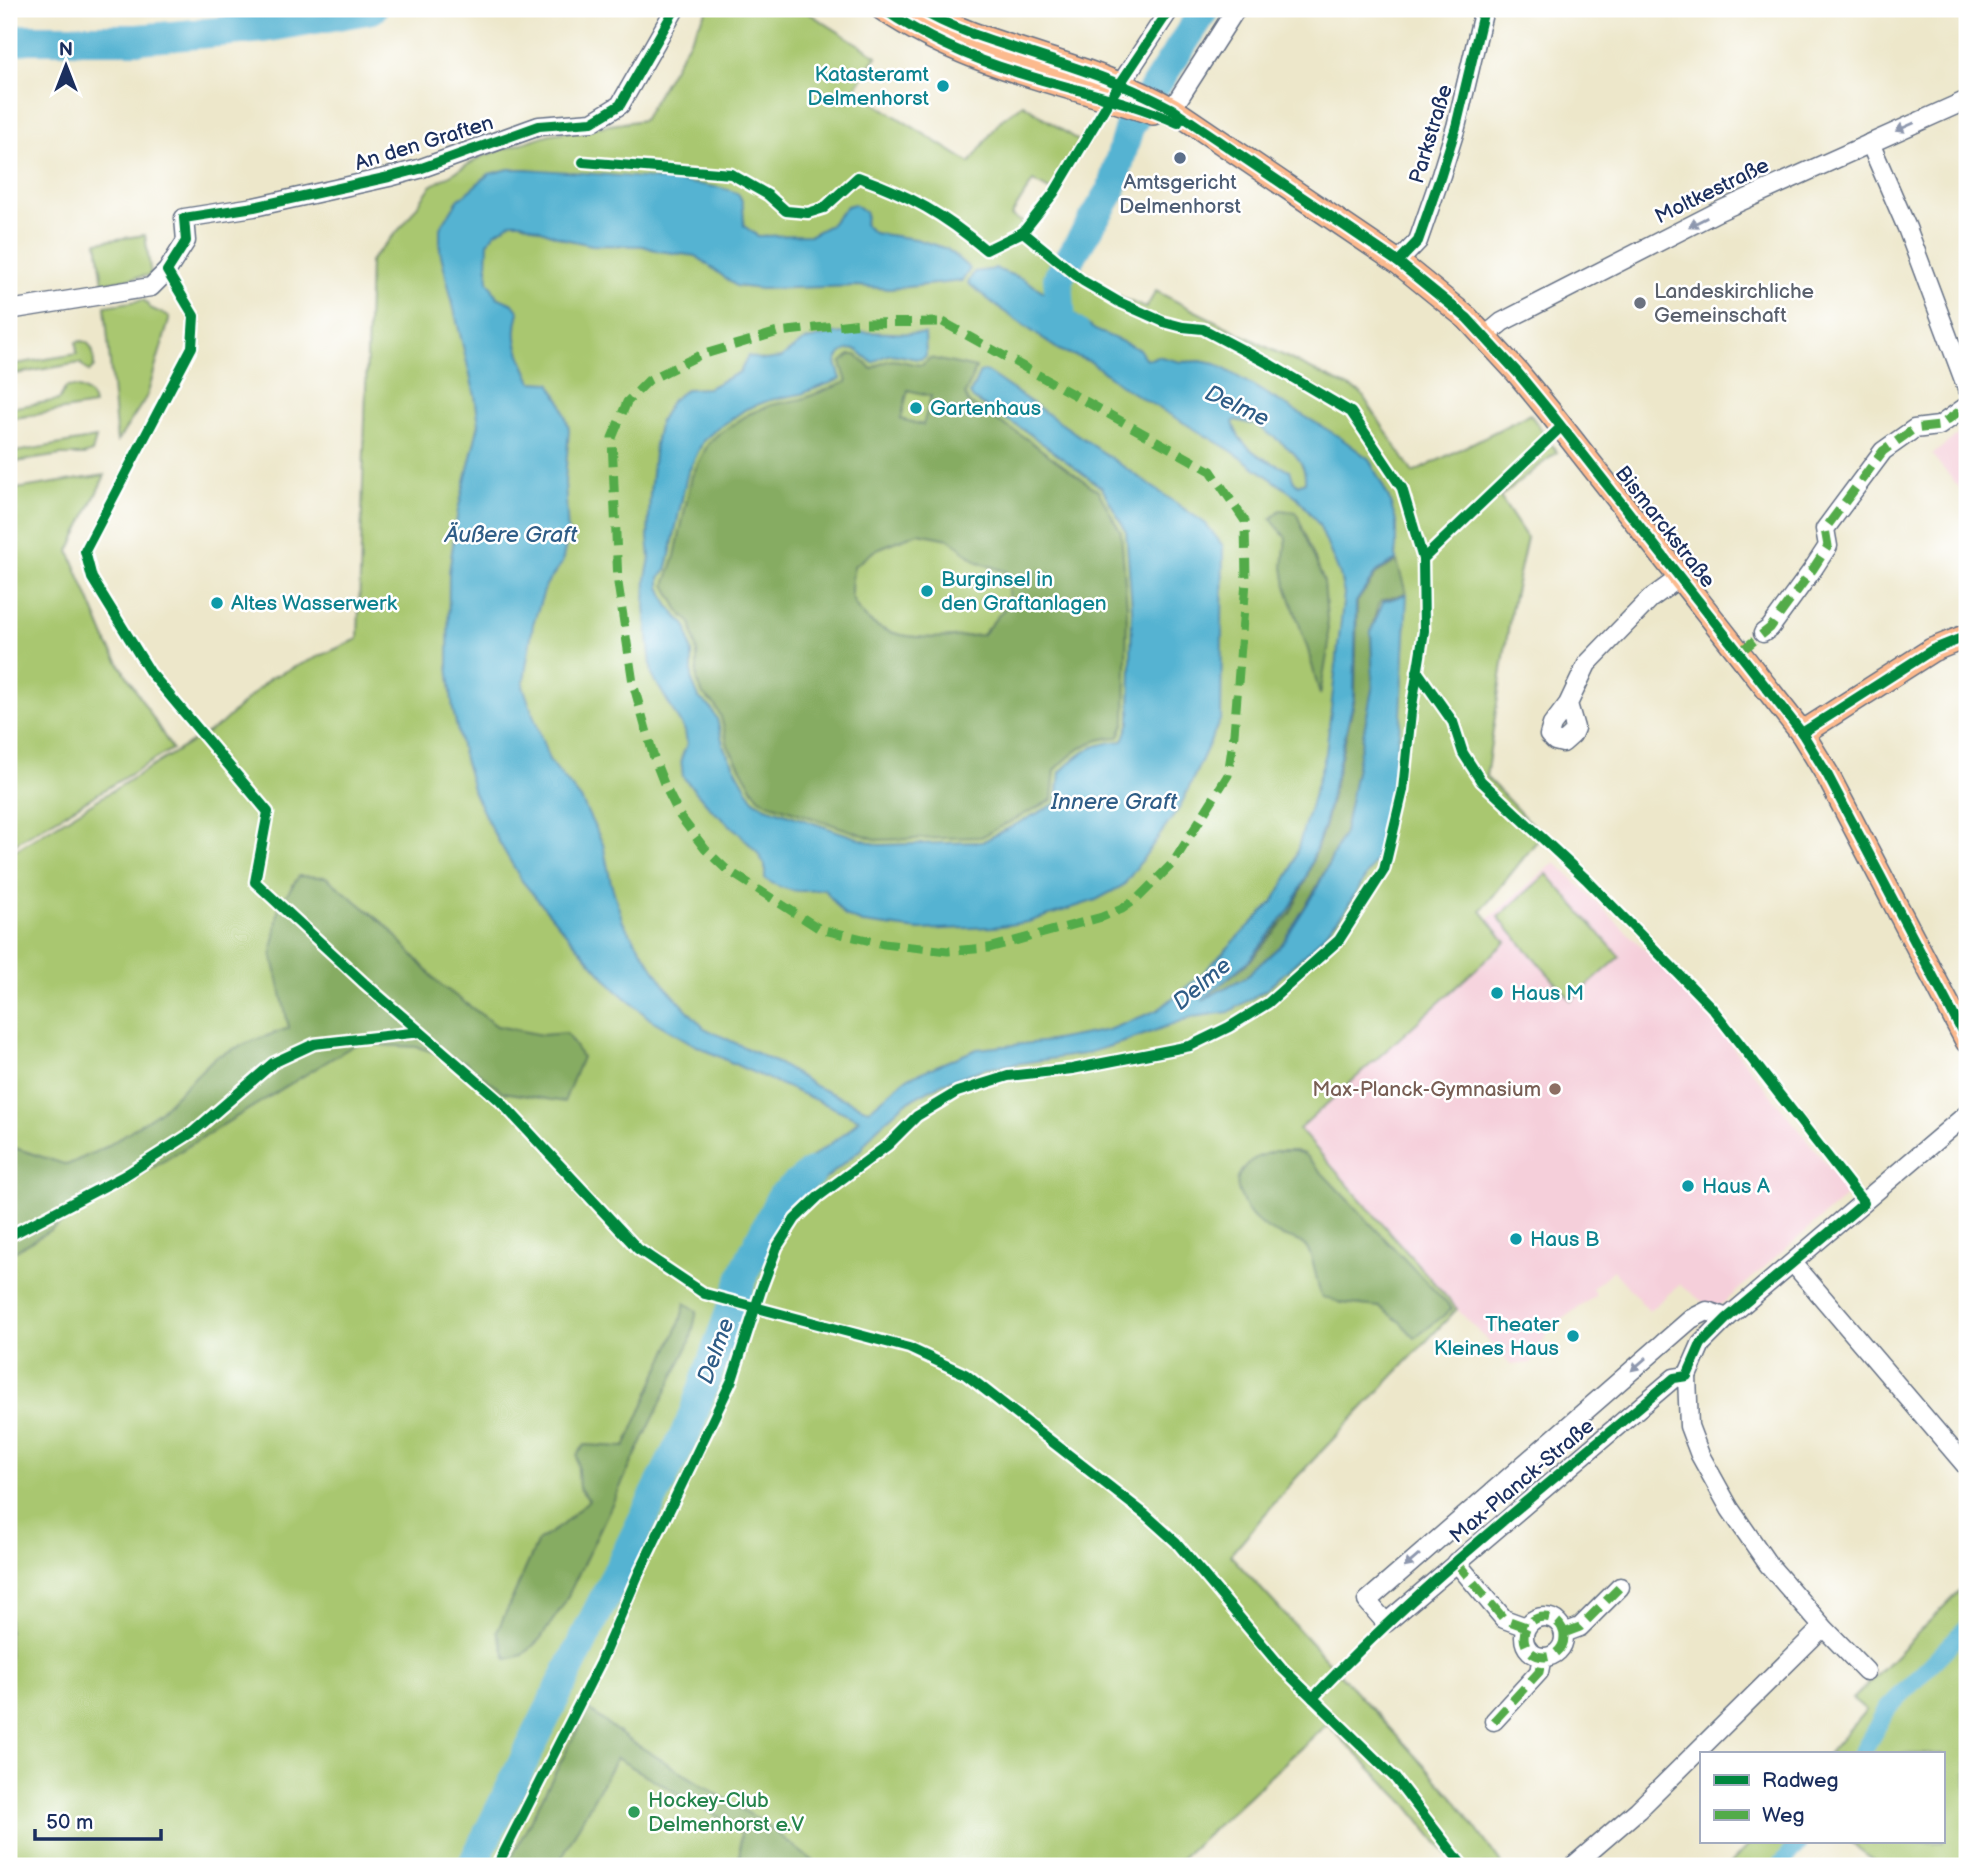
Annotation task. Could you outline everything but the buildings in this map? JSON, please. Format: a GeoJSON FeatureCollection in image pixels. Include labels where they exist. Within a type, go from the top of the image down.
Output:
{"type":"FeatureCollection","features":[{"type":"Feature","properties":{"kind":"main road"},"geometry":{"type":"LineString","coordinates":[[883,9],[909,27],[953,49],[1017,73],[1125,95]]}},
{"type":"Feature","properties":{"kind":"main road"},"geometry":{"type":"LineString","coordinates":[[919,9],[935,19],[987,40],[1049,59],[1125,95]]}},
{"type":"Feature","properties":{"kind":"main road","name":"Bismarckstraße"},"geometry":{"type":"LineString","coordinates":[[1125,95],[1163,109],[1214,139],[1293,189],[1398,262],[1466,318],[1517,372],[1766,684],[1802,733],[1967,1041]]}},
{"type":"Feature","properties":{"kind":"main road"},"geometry":{"type":"LineString","coordinates":[[1802,733],[1932,650],[1967,636]]}},
{"type":"Feature","properties":{"kind":"street","name":"An den Graften"},"geometry":{"type":"LineString","coordinates":[[9,310],[151,287],[167,271],[186,241],[184,218],[254,207],[378,180],[419,169],[539,126],[592,121],[620,105],[675,9]]}},
{"type":"Feature","properties":{"kind":"street"},"geometry":{"type":"LineString","coordinates":[[1125,95],[1170,9]]}},
{"type":"Feature","properties":{"kind":"street"},"geometry":{"type":"LineString","coordinates":[[1163,109],[1236,9]]}},
{"type":"Feature","properties":{"kind":"street","name":"Parkstraße"},"geometry":{"type":"LineString","coordinates":[[1398,262],[1418,241],[1441,175],[1456,127],[1484,9]]}},
{"type":"Feature","properties":{"kind":"street","name":"Moltkestraße"},"geometry":{"type":"LineString","coordinates":[[1484,337],[1502,322],[1717,212],[1967,100]]}},
{"type":"Feature","properties":{"kind":"street"},"geometry":{"type":"LineString","coordinates":[[1870,143],[1907,228],[1967,388]]}},
{"type":"Feature","properties":{"kind":"street"},"geometry":{"type":"LineString","coordinates":[[1763,633],[1770,628],[1813,569],[1828,546],[1825,529],[1883,451],[1914,429],[1938,426],[1967,407]]}},
{"type":"Feature","properties":{"kind":"street"},"geometry":{"type":"LineString","coordinates":[[1568,704],[1587,664],[1650,599],[1679,578]]}},
{"type":"Feature","properties":{"kind":"street"},"geometry":{"type":"LineString","coordinates":[[1866,1671],[1823,1628],[1768,1564],[1730,1509],[1700,1455],[1689,1426],[1686,1376],[1702,1344],[1727,1318],[1967,1114]]}},
{"type":"Feature","properties":{"kind":"street"},"geometry":{"type":"LineString","coordinates":[[1793,1263],[1967,1467]]}},
{"type":"Feature","properties":{"kind":"street","name":"Max-Planck-Straße"},"geometry":{"type":"LineString","coordinates":[[1686,1376],[1674,1378],[1386,1623],[1367,1601],[1690,1320],[1707,1311],[1727,1318]]}},
{"type":"Feature","properties":{"kind":"street"},"geometry":{"type":"LineString","coordinates":[[1456,1562],[1504,1619],[1526,1628]]}},
{"type":"Feature","properties":{"kind":"street"},"geometry":{"type":"LineString","coordinates":[[1564,1633],[1580,1627],[1620,1587]]}},
{"type":"Feature","properties":{"kind":"street"},"geometry":{"type":"LineString","coordinates":[[1536,1618],[1551,1618],[1559,1623],[1564,1633],[1564,1642],[1553,1655],[1542,1657],[1533,1654],[1526,1647],[1526,1628],[1536,1618]]}},
{"type":"Feature","properties":{"kind":"street"},"geometry":{"type":"LineString","coordinates":[[1573,1866],[1637,1810],[1823,1628]]}},
{"type":"Feature","properties":{"kind":"street"},"geometry":{"type":"LineString","coordinates":[[1494,1721],[1539,1672],[1542,1657]]}},
{"type":"Feature","properties":{"kind":"shaded area"},"geometry":{"type":"Polygon","coordinates":[[[1967,427],[1967,497],[1932,455],[1967,427]]]}},
{"type":"Feature","properties":{"kind":"shaded area","name":"Max-Planck-Gymnasium"},"geometry":{"type":"Polygon","coordinates":[[[1555,862],[1673,977],[1716,1026],[1850,1193],[1714,1311],[1680,1284],[1649,1311],[1613,1270],[1592,1289],[1596,1295],[1551,1327],[1531,1363],[1511,1365],[1457,1309],[1298,1129],[1505,942],[1488,919],[1555,862]]]}},
{"type":"Feature","properties":{"kind":"green space"},"geometry":{"type":"Polygon","coordinates":[[[708,9],[802,9],[877,56],[854,90],[970,163],[1000,121],[1023,104],[1080,142],[1051,191],[1033,181],[1011,216],[1024,223],[1019,229],[1103,291],[1146,308],[1156,291],[1361,393],[1413,473],[1530,414],[1557,452],[1500,497],[1527,538],[1511,610],[1486,777],[1542,835],[1481,911],[1506,942],[1299,1129],[1457,1309],[1296,1478],[1230,1555],[1453,1797],[1503,1866],[1456,1866],[1407,1805],[1327,1724],[1173,1866],[9,1866],[9,854],[221,724],[270,678],[358,639],[370,261],[405,223],[431,186],[483,156],[550,134],[643,120],[708,9]]]}},
{"type":"Feature","properties":{"kind":"green space"},"geometry":{"type":"Polygon","coordinates":[[[145,235],[151,275],[103,283],[97,242],[145,235]]]}},
{"type":"Feature","properties":{"kind":"green space"},"geometry":{"type":"Polygon","coordinates":[[[144,300],[150,308],[170,317],[147,396],[117,442],[105,306],[144,300]]]}},
{"type":"Feature","properties":{"kind":"green space"},"geometry":{"type":"Polygon","coordinates":[[[76,342],[89,344],[94,359],[94,367],[89,372],[80,363],[9,375],[9,365],[77,354],[76,342]]]}},
{"type":"Feature","properties":{"kind":"green space"},"geometry":{"type":"Polygon","coordinates":[[[849,355],[856,355],[872,369],[892,360],[922,365],[930,358],[976,368],[965,394],[969,403],[1024,437],[1098,491],[1121,532],[1127,607],[1125,721],[1119,737],[1100,740],[1076,751],[1055,770],[1052,800],[981,837],[878,840],[768,803],[759,797],[728,746],[721,717],[714,704],[703,695],[697,680],[697,653],[691,623],[681,614],[665,585],[675,556],[692,476],[708,444],[749,414],[771,405],[802,399],[847,382],[841,363],[849,355]],[[908,390],[901,419],[923,425],[931,396],[908,390]],[[918,533],[877,549],[854,566],[851,595],[862,614],[875,625],[908,636],[927,638],[982,635],[1009,603],[1007,572],[978,562],[949,539],[918,533]]]}},
{"type":"Feature","properties":{"kind":"green space"},"geometry":{"type":"Polygon","coordinates":[[[66,387],[84,390],[91,396],[94,405],[9,419],[9,408],[59,400],[66,387]]]}},
{"type":"Feature","properties":{"kind":"green space"},"geometry":{"type":"Polygon","coordinates":[[[96,438],[92,452],[84,455],[61,455],[9,463],[9,453],[96,438]]]}},
{"type":"Feature","properties":{"kind":"green space"},"geometry":{"type":"Polygon","coordinates":[[[105,475],[69,551],[108,645],[172,749],[9,847],[9,490],[105,475]]]}},
{"type":"Feature","properties":{"kind":"green space"},"geometry":{"type":"Polygon","coordinates":[[[1280,510],[1296,512],[1324,582],[1329,644],[1320,695],[1286,586],[1283,567],[1286,538],[1271,519],[1280,510]]]}},
{"type":"Feature","properties":{"kind":"green space"},"geometry":{"type":"Polygon","coordinates":[[[1397,561],[1406,593],[1381,601],[1371,631],[1373,685],[1344,833],[1315,890],[1282,944],[1246,977],[1204,1000],[1202,999],[1250,961],[1290,914],[1305,882],[1325,825],[1355,698],[1357,602],[1377,573],[1397,561]]]}},
{"type":"Feature","properties":{"kind":"green space"},"geometry":{"type":"Polygon","coordinates":[[[1547,874],[1620,957],[1571,1000],[1498,917],[1547,874]]]}},
{"type":"Feature","properties":{"kind":"green space"},"geometry":{"type":"Polygon","coordinates":[[[299,876],[326,877],[387,926],[438,983],[497,1026],[542,1035],[566,1033],[582,1057],[564,1102],[503,1092],[465,1062],[417,1047],[356,1044],[9,1255],[9,1146],[67,1165],[106,1147],[160,1111],[215,1057],[289,1028],[272,954],[279,906],[299,876]]]}},
{"type":"Feature","properties":{"kind":"green space"},"geometry":{"type":"Polygon","coordinates":[[[1275,1151],[1304,1154],[1452,1309],[1415,1338],[1400,1322],[1379,1307],[1341,1303],[1322,1297],[1311,1255],[1305,1247],[1257,1221],[1244,1205],[1239,1191],[1238,1178],[1244,1167],[1257,1157],[1275,1151]]]}},
{"type":"Feature","properties":{"kind":"green space"},"geometry":{"type":"Polygon","coordinates":[[[685,1303],[697,1311],[690,1342],[564,1604],[540,1639],[523,1655],[507,1659],[497,1632],[538,1541],[562,1525],[589,1500],[579,1488],[577,1455],[585,1445],[625,1447],[680,1322],[685,1303]]]}},
{"type":"Feature","properties":{"kind":"green space"},"geometry":{"type":"Polygon","coordinates":[[[1967,1583],[1967,1866],[1882,1866],[1851,1843],[1944,1843],[1944,1752],[1830,1752],[1866,1710],[1853,1699],[1967,1583]]]}},
{"type":"Feature","properties":{"kind":"green space"},"geometry":{"type":"Polygon","coordinates":[[[588,1709],[626,1738],[764,1823],[819,1866],[739,1866],[741,1830],[616,1758],[557,1866],[507,1866],[588,1709]]]}},
{"type":"Feature","properties":{"kind":"green space"},"geometry":{"type":"Polygon","coordinates":[[[1750,1843],[1809,1843],[1789,1866],[1728,1866],[1750,1843]]]}},
{"type":"Feature","properties":{"kind":"water","name":"Äußere Graft"},"geometry":{"type":"Polygon","coordinates":[[[509,169],[527,169],[639,178],[727,190],[738,194],[743,205],[744,226],[758,236],[811,235],[830,225],[847,206],[854,204],[866,213],[865,225],[874,233],[916,239],[947,249],[970,269],[962,281],[889,289],[857,286],[761,289],[736,286],[696,256],[658,251],[643,246],[592,245],[564,239],[521,222],[512,222],[495,233],[488,242],[488,281],[497,297],[513,304],[519,312],[516,340],[524,364],[532,382],[550,383],[561,402],[569,429],[565,482],[568,535],[562,563],[546,585],[533,624],[523,686],[549,760],[581,799],[603,844],[623,922],[666,987],[704,1028],[779,1064],[817,1087],[869,1110],[907,1078],[977,1049],[1050,1041],[1108,1030],[1158,1010],[1199,977],[1273,902],[1291,871],[1326,753],[1344,594],[1340,575],[1319,525],[1297,497],[1230,450],[1123,387],[1091,362],[1059,350],[968,283],[974,272],[996,269],[1023,279],[1070,308],[1095,330],[1139,349],[1145,358],[1157,356],[1181,362],[1216,364],[1338,436],[1369,459],[1388,496],[1396,521],[1396,560],[1376,572],[1356,602],[1354,698],[1324,825],[1305,880],[1288,912],[1249,960],[1202,1000],[1246,977],[1282,944],[1316,890],[1344,833],[1373,685],[1371,631],[1383,602],[1407,594],[1401,717],[1382,839],[1375,861],[1345,911],[1313,947],[1267,989],[1229,1012],[1192,1017],[1084,1054],[986,1068],[942,1083],[905,1103],[876,1129],[861,1149],[805,1196],[781,1197],[776,1189],[801,1165],[848,1131],[859,1119],[693,1044],[650,1019],[615,989],[522,881],[474,793],[463,755],[453,710],[448,666],[449,572],[458,510],[479,424],[475,396],[440,251],[440,228],[458,200],[489,174],[509,169]],[[1236,420],[1233,422],[1247,446],[1263,458],[1290,470],[1298,485],[1305,482],[1301,462],[1295,454],[1253,422],[1251,424],[1236,420]]]}},
{"type":"Feature","properties":{"kind":"water","name":"Innere Graft"},"geometry":{"type":"Polygon","coordinates":[[[832,334],[925,334],[926,356],[921,359],[892,354],[873,363],[857,350],[844,352],[836,363],[841,379],[801,394],[770,400],[746,409],[703,441],[687,475],[670,555],[666,570],[660,577],[660,587],[668,605],[686,625],[692,653],[692,681],[699,698],[710,707],[717,719],[724,748],[755,801],[878,845],[982,842],[1057,803],[1060,772],[1081,754],[1095,746],[1123,741],[1130,722],[1132,607],[1126,531],[1102,488],[1027,432],[973,399],[970,394],[980,372],[985,371],[1206,524],[1223,546],[1221,718],[1180,807],[1124,885],[1096,900],[1028,922],[994,927],[919,930],[863,923],[845,916],[824,889],[793,890],[779,887],[765,879],[765,865],[757,852],[712,810],[683,777],[681,759],[687,744],[685,731],[652,675],[645,607],[650,558],[650,493],[660,420],[672,400],[687,389],[708,388],[740,372],[748,356],[764,360],[781,358],[803,341],[832,334]]]}},
{"type":"Feature","properties":{"kind":"waterway"},"geometry":{"type":"LineString","coordinates":[[9,41],[138,39],[264,28],[372,9]]}},
{"type":"Feature","properties":{"kind":"waterway","name":"Delme"},"geometry":{"type":"LineString","coordinates":[[1076,333],[1061,323],[1058,278],[1111,191],[1129,127],[1205,9]]}},
{"type":"Feature","properties":{"kind":"waterway","name":"Delme"},"geometry":{"type":"LineString","coordinates":[[472,1866],[689,1426],[746,1268],[781,1197],[811,1173]]}},
{"type":"Feature","properties":{"kind":"waterway"},"geometry":{"type":"LineString","coordinates":[[1862,1752],[1888,1708],[1967,1627]]}},
{"type":"Feature","properties":{"kind":"waterway"},"geometry":{"type":"LineString","coordinates":[[1780,1866],[1799,1843]]}},
{"type":"Feature","properties":{"kind":"marked path"},"geometry":{"type":"LineString","coordinates":[[943,322],[1211,471],[1245,521],[1246,582],[1234,734],[1228,775],[1173,863],[1138,898],[1122,909],[1102,917],[989,948],[948,951],[884,944],[820,929],[726,869],[705,849],[680,816],[654,758],[633,683],[618,583],[612,438],[627,402],[649,380],[698,356],[778,332],[862,323],[943,322]]}},
{"type":"Feature","properties":{"kind":"marked path"},"geometry":{"type":"LineString","coordinates":[[1740,652],[1770,628],[1813,569],[1828,546],[1825,529],[1883,451],[1914,429],[1939,426],[1967,406]]}},
{"type":"Feature","properties":{"kind":"marked path"},"geometry":{"type":"LineString","coordinates":[[1456,1562],[1504,1619],[1526,1627]]}},
{"type":"Feature","properties":{"kind":"marked path"},"geometry":{"type":"LineString","coordinates":[[1564,1633],[1580,1627],[1620,1587]]}},
{"type":"Feature","properties":{"kind":"marked path"},"geometry":{"type":"LineString","coordinates":[[1544,1617],[1558,1623],[1564,1637],[1558,1651],[1544,1657],[1530,1651],[1524,1637],[1530,1623],[1544,1617]]}},
{"type":"Feature","properties":{"kind":"marked path"},"geometry":{"type":"LineString","coordinates":[[1494,1721],[1539,1672],[1542,1657]]}},
{"type":"Feature","properties":{"kind":"cycle path"},"geometry":{"type":"LineString","coordinates":[[675,9],[620,105],[592,122],[539,126],[389,177],[254,207],[184,218],[186,241],[167,271],[194,316],[192,347],[85,551],[92,578],[150,672],[268,812],[255,882],[364,983],[500,1101],[638,1249],[705,1294],[909,1348],[965,1374],[1146,1515],[1176,1542],[1282,1668],[1395,1778],[1463,1866]]}},
{"type":"Feature","properties":{"kind":"cycle path"},"geometry":{"type":"LineString","coordinates":[[883,9],[932,38],[983,61],[1140,108],[1178,123]]}},
{"type":"Feature","properties":{"kind":"cycle path"},"geometry":{"type":"LineString","coordinates":[[919,9],[998,43],[1112,81],[1172,109],[1398,262],[1467,318],[1549,411],[1802,733],[1827,774],[1967,1041]]}},
{"type":"Feature","properties":{"kind":"cycle path"},"geometry":{"type":"LineString","coordinates":[[583,162],[731,174],[768,195],[786,211],[808,213],[824,208],[858,177],[926,207],[986,250],[1023,232],[1054,193],[1110,99],[1170,9]]}},
{"type":"Feature","properties":{"kind":"cycle path"},"geometry":{"type":"LineString","coordinates":[[1398,262],[1418,241],[1441,175],[1456,127],[1484,9]]}},
{"type":"Feature","properties":{"kind":"cycle path"},"geometry":{"type":"LineString","coordinates":[[497,1866],[600,1663],[638,1575],[732,1380],[777,1247],[795,1219],[819,1196],[888,1145],[917,1116],[957,1092],[1008,1076],[1072,1069],[1190,1046],[1229,1027],[1268,1003],[1339,940],[1384,870],[1403,790],[1411,712],[1424,631],[1423,559],[1402,488],[1351,412],[1203,329],[1164,322],[1119,302],[1083,281],[1023,232]]}},
{"type":"Feature","properties":{"kind":"cycle path"},"geometry":{"type":"LineString","coordinates":[[1423,559],[1561,427]]}},
{"type":"Feature","properties":{"kind":"cycle path"},"geometry":{"type":"LineString","coordinates":[[1802,733],[1932,650],[1967,636]]}},
{"type":"Feature","properties":{"kind":"cycle path"},"geometry":{"type":"LineString","coordinates":[[1313,1698],[1399,1613],[1489,1533],[1674,1378],[1687,1376],[1701,1344],[1727,1318],[1864,1203],[1712,1008],[1586,879],[1481,781],[1463,753],[1453,722],[1417,671]]}},
{"type":"Feature","properties":{"kind":"cycle path"},"geometry":{"type":"LineString","coordinates":[[9,1236],[124,1176],[193,1132],[273,1063],[314,1044],[420,1032]]}},
{"type":"Feature","properties":{"kind":"place","name":"Katasteramt Delmenhorst"},"geometry":{"type":"Point","coordinates":[943,86]}},
{"type":"Feature","properties":{"kind":"place","name":"Amtsgericht Delmenhorst"},"geometry":{"type":"Point","coordinates":[1180,158]}},
{"type":"Feature","properties":{"kind":"place","name":"Landeskirchliche Gemeinschaft"},"geometry":{"type":"Point","coordinates":[1640,303]}},
{"type":"Feature","properties":{"kind":"place","name":"Gartenhaus"},"geometry":{"type":"Point","coordinates":[916,408]}},
{"type":"Feature","properties":{"kind":"place","name":"Burginsel in den Graftanlagen"},"geometry":{"type":"Point","coordinates":[927,591]}},
{"type":"Feature","properties":{"kind":"place","name":"Altes Wasserwerk"},"geometry":{"type":"Point","coordinates":[217,603]}},
{"type":"Feature","properties":{"kind":"place","name":"Haus M"},"geometry":{"type":"Point","coordinates":[1497,993]}},
{"type":"Feature","properties":{"kind":"place","name":"Max-Planck-Gymnasium"},"geometry":{"type":"Point","coordinates":[1555,1089]}},
{"type":"Feature","properties":{"kind":"place","name":"Haus A"},"geometry":{"type":"Point","coordinates":[1688,1186]}},
{"type":"Feature","properties":{"kind":"place","name":"Haus B"},"geometry":{"type":"Point","coordinates":[1516,1239]}},
{"type":"Feature","properties":{"kind":"place","name":"Theater Kleines Haus"},"geometry":{"type":"Point","coordinates":[1573,1336]}},
{"type":"Feature","properties":{"kind":"place","name":"Hockey-Club Delmenhorst e.V"},"geometry":{"type":"Point","coordinates":[634,1812]}}]}
